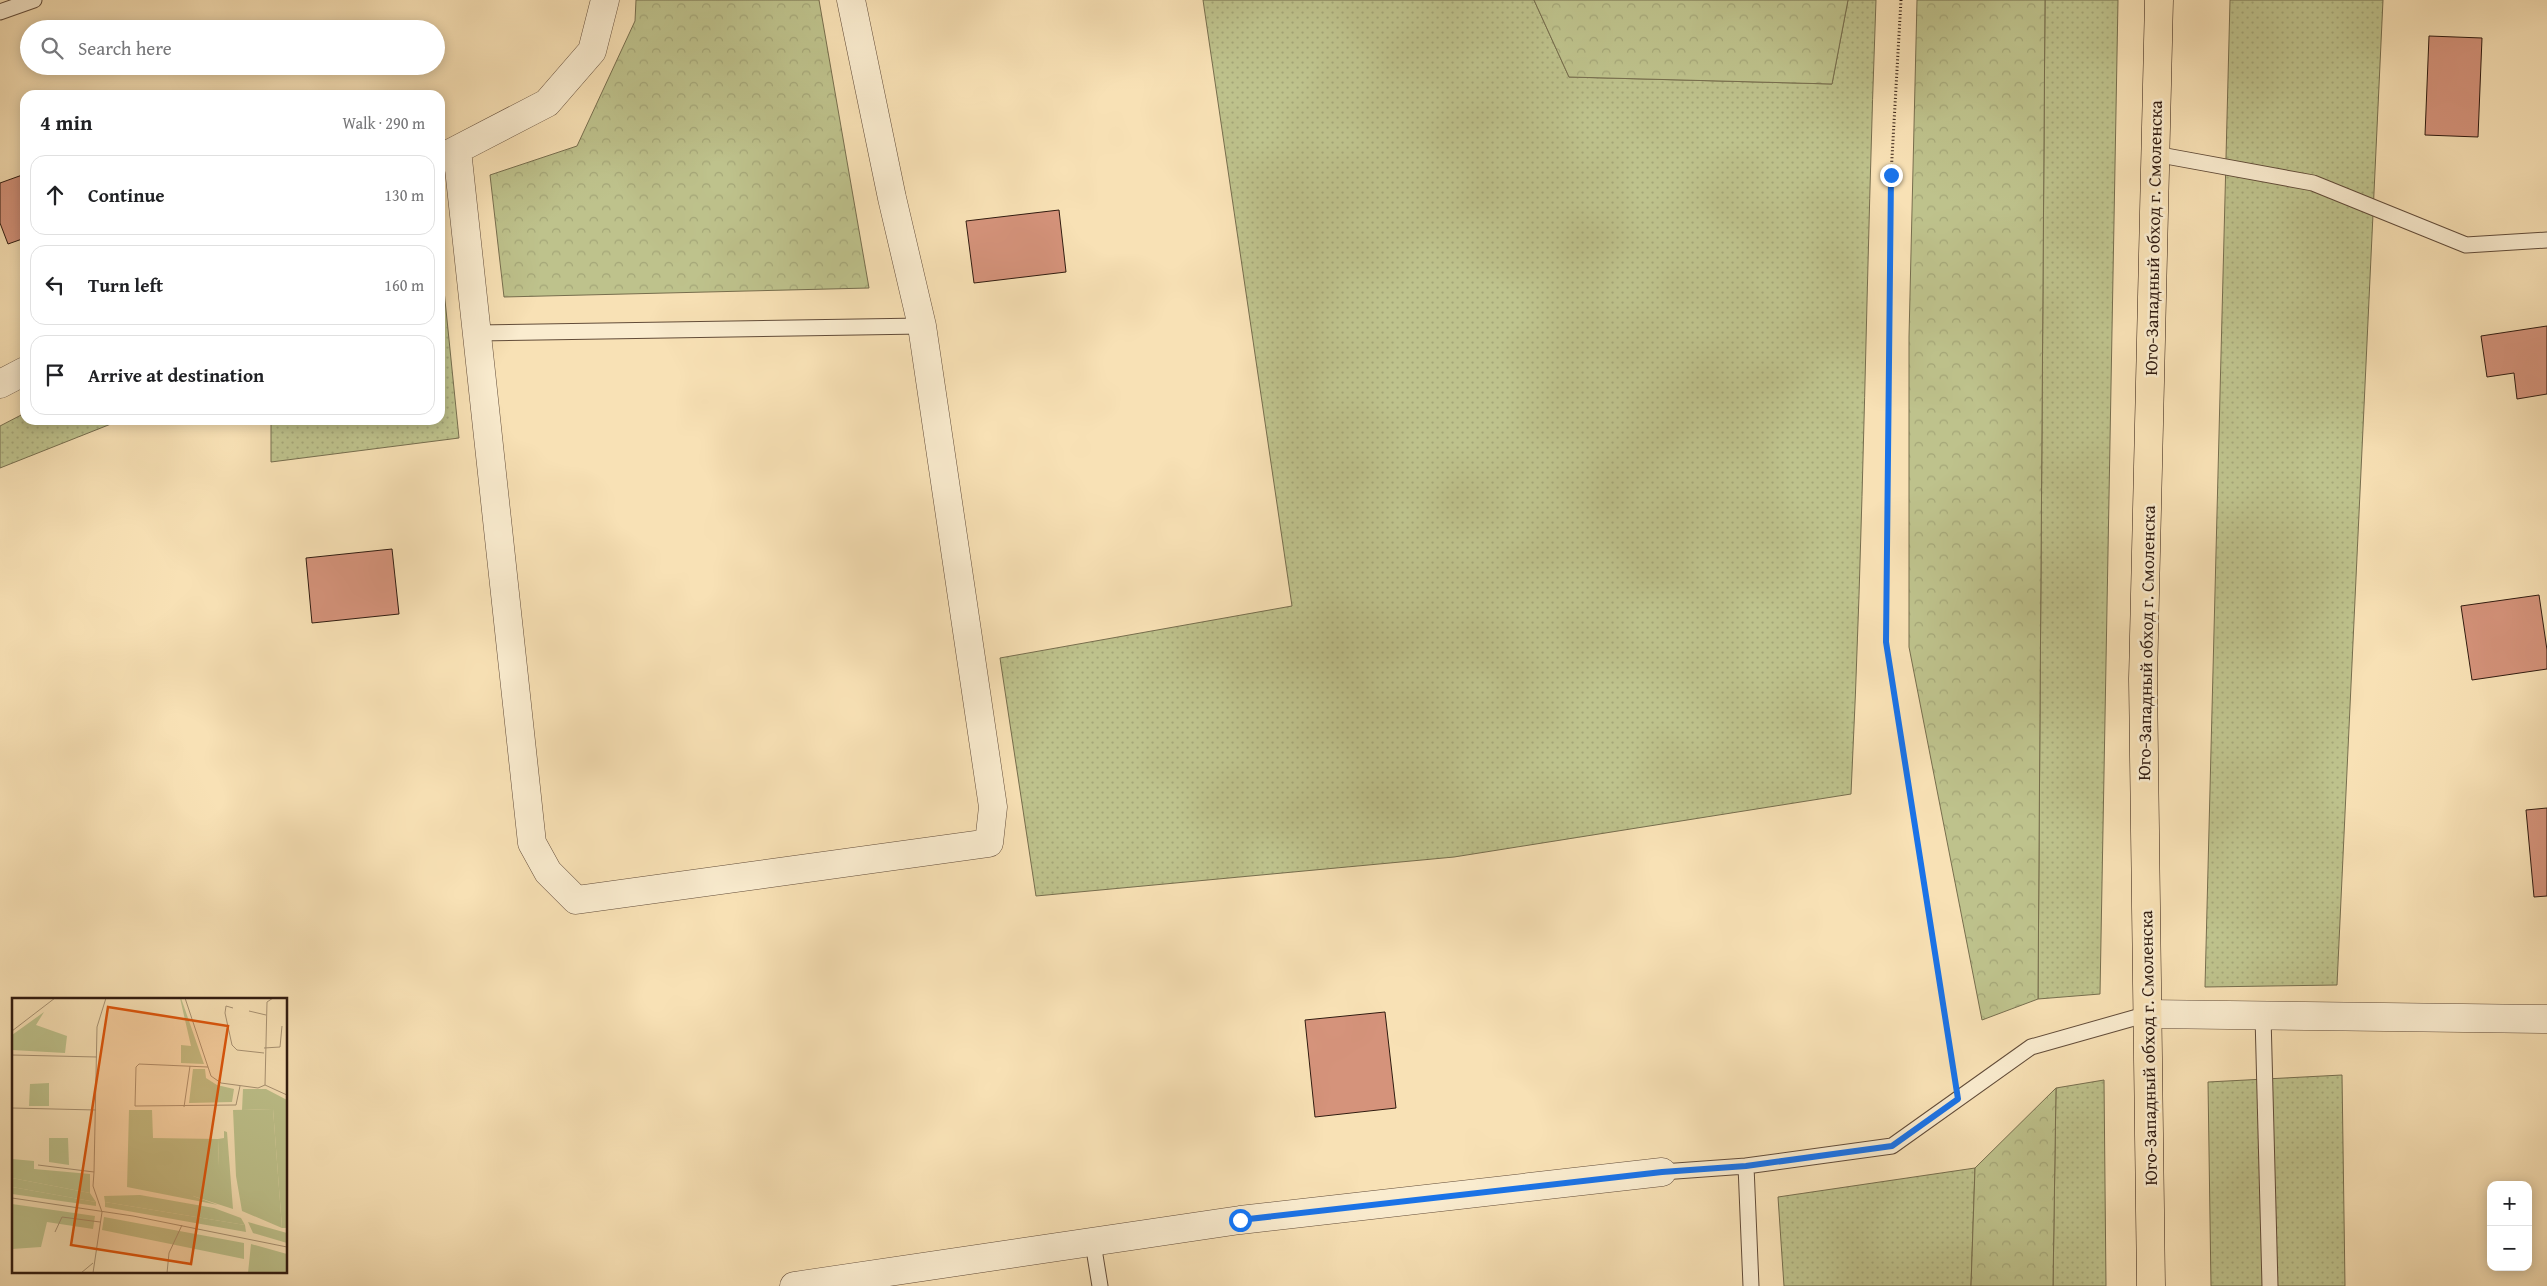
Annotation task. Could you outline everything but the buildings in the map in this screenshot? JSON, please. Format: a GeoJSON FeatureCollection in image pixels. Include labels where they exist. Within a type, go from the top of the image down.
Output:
{"type":"FeatureCollection","features":[{"type":"Feature","properties":{"kind":"highway","name":"Юго-Западный обход г. Смоленска"},"geometry":{"type":"LineString","coordinates":[[2151,1286],[2143,679],[2159,0]]}},
{"type":"Feature","properties":{"kind":"street"},"geometry":{"type":"LineString","coordinates":[[605,0],[592,51],[547,104],[449,154],[477,333],[532,843],[548,872],[576,900],[988,843],[993,807],[922,326],[892,198],[851,0]]}},
{"type":"Feature","properties":{"kind":"street"},"geometry":{"type":"LineString","coordinates":[[0,384],[20,374]]}},
{"type":"Feature","properties":{"kind":"street"},"geometry":{"type":"LineString","coordinates":[[2148,1014],[2547,1020]]}},
{"type":"Feature","properties":{"kind":"street"},"geometry":{"type":"LineString","coordinates":[[794,1286],[1240,1220],[1662,1172]]}},
{"type":"Feature","properties":{"kind":"lane"},"geometry":{"type":"LineString","coordinates":[[0,12],[34,0]]}},
{"type":"Feature","properties":{"kind":"lane"},"geometry":{"type":"LineString","coordinates":[[2155,154],[2314,183],[2466,245],[2547,240]]}},
{"type":"Feature","properties":{"kind":"lane"},"geometry":{"type":"LineString","coordinates":[[477,333],[922,326]]}},
{"type":"Feature","properties":{"kind":"lane"},"geometry":{"type":"LineString","coordinates":[[1662,1172],[1746,1166],[1892,1146],[2031,1047],[2148,1014]]}},
{"type":"Feature","properties":{"kind":"lane"},"geometry":{"type":"LineString","coordinates":[[2263,1016],[2270,1286]]}},
{"type":"Feature","properties":{"kind":"lane"},"geometry":{"type":"LineString","coordinates":[[1746,1166],[1751,1286]]}},
{"type":"Feature","properties":{"kind":"lane"},"geometry":{"type":"LineString","coordinates":[[1093,1243],[1100,1286]]}},
{"type":"Feature","properties":{"kind":"path"},"geometry":{"type":"LineString","coordinates":[[1901,0],[1891,175],[1886,642],[1958,1099]]}},
{"type":"Feature","properties":{"kind":"green space"},"geometry":{"type":"Polygon","coordinates":[[[636,0],[819,0],[869,288],[504,297],[490,175],[577,146],[635,21],[636,0]]]}},
{"type":"Feature","properties":{"kind":"green space"},"geometry":{"type":"Polygon","coordinates":[[[1203,0],[1534,0],[1569,77],[1832,84],[1848,0],[1876,0],[1859,596],[1851,794],[1454,857],[1036,896],[1000,658],[1292,606],[1203,0]]]}},
{"type":"Feature","properties":{"kind":"green space"},"geometry":{"type":"Polygon","coordinates":[[[1534,0],[1848,0],[1832,84],[1569,77],[1534,0]]]}},
{"type":"Feature","properties":{"kind":"green space"},"geometry":{"type":"Polygon","coordinates":[[[1917,0],[2045,0],[2038,999],[1982,1020],[1909,647],[1909,337],[1917,0]]]}},
{"type":"Feature","properties":{"kind":"green space"},"geometry":{"type":"Polygon","coordinates":[[[2045,0],[2118,0],[2100,994],[2038,999],[2045,0]]]}},
{"type":"Feature","properties":{"kind":"green space"},"geometry":{"type":"Polygon","coordinates":[[[2230,0],[2383,0],[2337,985],[2205,987],[2230,0]]]}},
{"type":"Feature","properties":{"kind":"green space"},"geometry":{"type":"Polygon","coordinates":[[[445,300],[459,438],[271,462],[271,425],[445,425],[445,300]]]}},
{"type":"Feature","properties":{"kind":"green space"},"geometry":{"type":"Polygon","coordinates":[[[20,416],[20,425],[108,425],[0,468],[0,426],[20,416]]]}},
{"type":"Feature","properties":{"kind":"green space"},"geometry":{"type":"Polygon","coordinates":[[[2342,1075],[2345,1286],[2211,1286],[2208,1082],[2342,1075]]]}},
{"type":"Feature","properties":{"kind":"green space"},"geometry":{"type":"Polygon","coordinates":[[[2104,1080],[2106,1286],[2053,1286],[2056,1088],[2104,1080]]]}},
{"type":"Feature","properties":{"kind":"green space"},"geometry":{"type":"Polygon","coordinates":[[[2056,1088],[2053,1286],[1971,1286],[1975,1168],[2056,1088]]]}},
{"type":"Feature","properties":{"kind":"green space"},"geometry":{"type":"Polygon","coordinates":[[[1975,1168],[1971,1286],[1784,1286],[1778,1197],[1975,1168]]]}},
{"type":"Feature","properties":{"kind":"route"},"geometry":{"type":"LineString","coordinates":[[1240,1220],[1662,1172],[1746,1166],[1892,1146],[1958,1099],[1886,642],[1891,175]]}}]}
